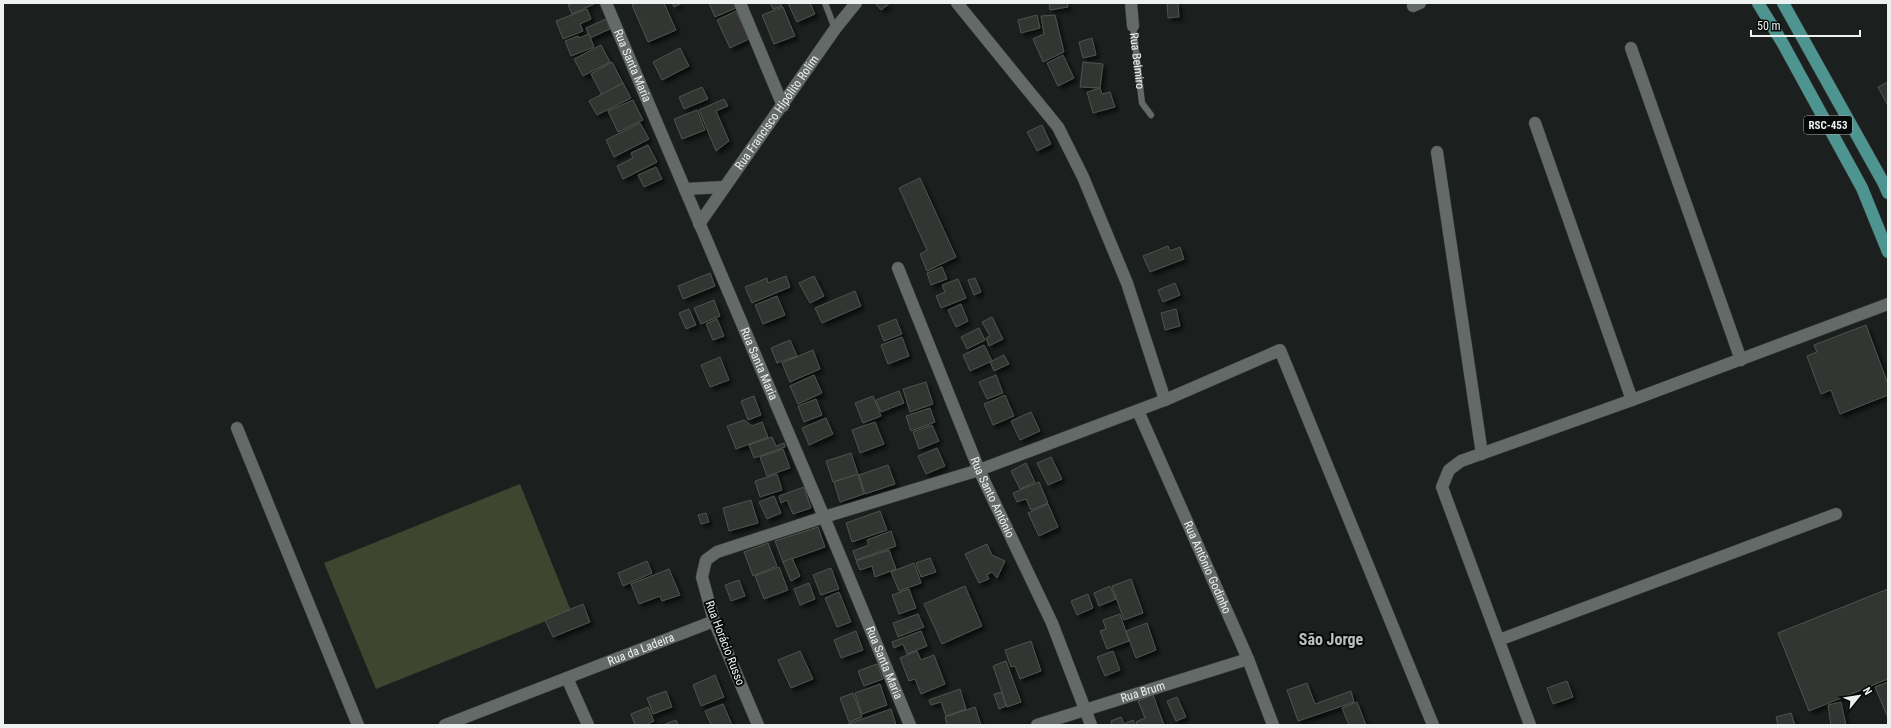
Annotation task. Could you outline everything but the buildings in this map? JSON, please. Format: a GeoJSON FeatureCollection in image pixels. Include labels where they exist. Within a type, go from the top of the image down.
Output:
{"type":"FeatureCollection","features":[{"type":"Feature","properties":{"kind":"main road","name":"RSC-453"},"geometry":{"type":"LineString","coordinates":[[1758,3],[1782,42],[1862,188],[1888,252]]}},
{"type":"Feature","properties":{"kind":"main road","name":"RSC-453"},"geometry":{"type":"LineString","coordinates":[[1783,3],[1888,193]]}},
{"type":"Feature","properties":{"kind":"street","name":"Rua Santa Maria"},"geometry":{"type":"LineString","coordinates":[[606,3],[824,517],[910,725]]}},
{"type":"Feature","properties":{"kind":"street"},"geometry":{"type":"LineString","coordinates":[[740,3],[783,106]]}},
{"type":"Feature","properties":{"kind":"street","name":"Rua Francisco Hipólito Rolim"},"geometry":{"type":"LineString","coordinates":[[699,224],[724,186],[783,106],[835,29],[856,3]]}},
{"type":"Feature","properties":{"kind":"street"},"geometry":{"type":"LineString","coordinates":[[957,3],[1058,127],[1083,177],[1127,283],[1165,400]]}},
{"type":"Feature","properties":{"kind":"street","name":"Rua Belmiro"},"geometry":{"type":"LineString","coordinates":[[1132,3],[1132,26]]}},
{"type":"Feature","properties":{"kind":"street"},"geometry":{"type":"LineString","coordinates":[[1631,48],[1741,360]]}},
{"type":"Feature","properties":{"kind":"street"},"geometry":{"type":"LineString","coordinates":[[1535,124],[1632,400]]}},
{"type":"Feature","properties":{"kind":"street"},"geometry":{"type":"LineString","coordinates":[[1437,152],[1482,454]]}},
{"type":"Feature","properties":{"kind":"street"},"geometry":{"type":"LineString","coordinates":[[684,189],[724,186]]}},
{"type":"Feature","properties":{"kind":"street","name":"Rua Santo Antônio"},"geometry":{"type":"LineString","coordinates":[[898,268],[980,470],[1052,623],[1091,725]]}},
{"type":"Feature","properties":{"kind":"street"},"geometry":{"type":"LineString","coordinates":[[1530,725],[1442,487],[1449,470],[1461,461],[1741,360],[1888,304]]}},
{"type":"Feature","properties":{"kind":"street"},"geometry":{"type":"LineString","coordinates":[[824,517],[980,470],[1138,411],[1280,350],[1433,725]]}},
{"type":"Feature","properties":{"kind":"street","name":"Rua Antônio Godinho"},"geometry":{"type":"LineString","coordinates":[[1138,411],[1248,659],[1273,725]]}},
{"type":"Feature","properties":{"kind":"street"},"geometry":{"type":"LineString","coordinates":[[237,428],[358,725]]}},
{"type":"Feature","properties":{"kind":"street"},"geometry":{"type":"LineString","coordinates":[[1499,640],[1836,514]]}},
{"type":"Feature","properties":{"kind":"street","name":"Rua Horácio Russo"},"geometry":{"type":"LineString","coordinates":[[758,725],[714,621],[702,577],[706,560],[717,552],[824,517]]}},
{"type":"Feature","properties":{"kind":"street","name":"Rua da Ladeira"},"geometry":{"type":"LineString","coordinates":[[445,725],[714,621]]}},
{"type":"Feature","properties":{"kind":"street","name":"Rua Brum"},"geometry":{"type":"LineString","coordinates":[[1037,725],[1248,659]]}},
{"type":"Feature","properties":{"kind":"street"},"geometry":{"type":"LineString","coordinates":[[567,678],[588,725]]}},
{"type":"Feature","properties":{"kind":"lane"},"geometry":{"type":"LineString","coordinates":[[825,3],[835,29]]}},
{"type":"Feature","properties":{"kind":"lane","name":"Rua Belmiro"},"geometry":{"type":"LineString","coordinates":[[1132,26],[1142,103],[1151,115]]}},
{"type":"Feature","properties":{"kind":"green space"},"geometry":{"type":"Polygon","coordinates":[[[520,484],[571,611],[376,689],[324,563],[520,484]]]}},
{"type":"Feature","properties":{"kind":"district","name":"São Jorge"},"geometry":{"type":"Point","coordinates":[1331,639]}}]}
